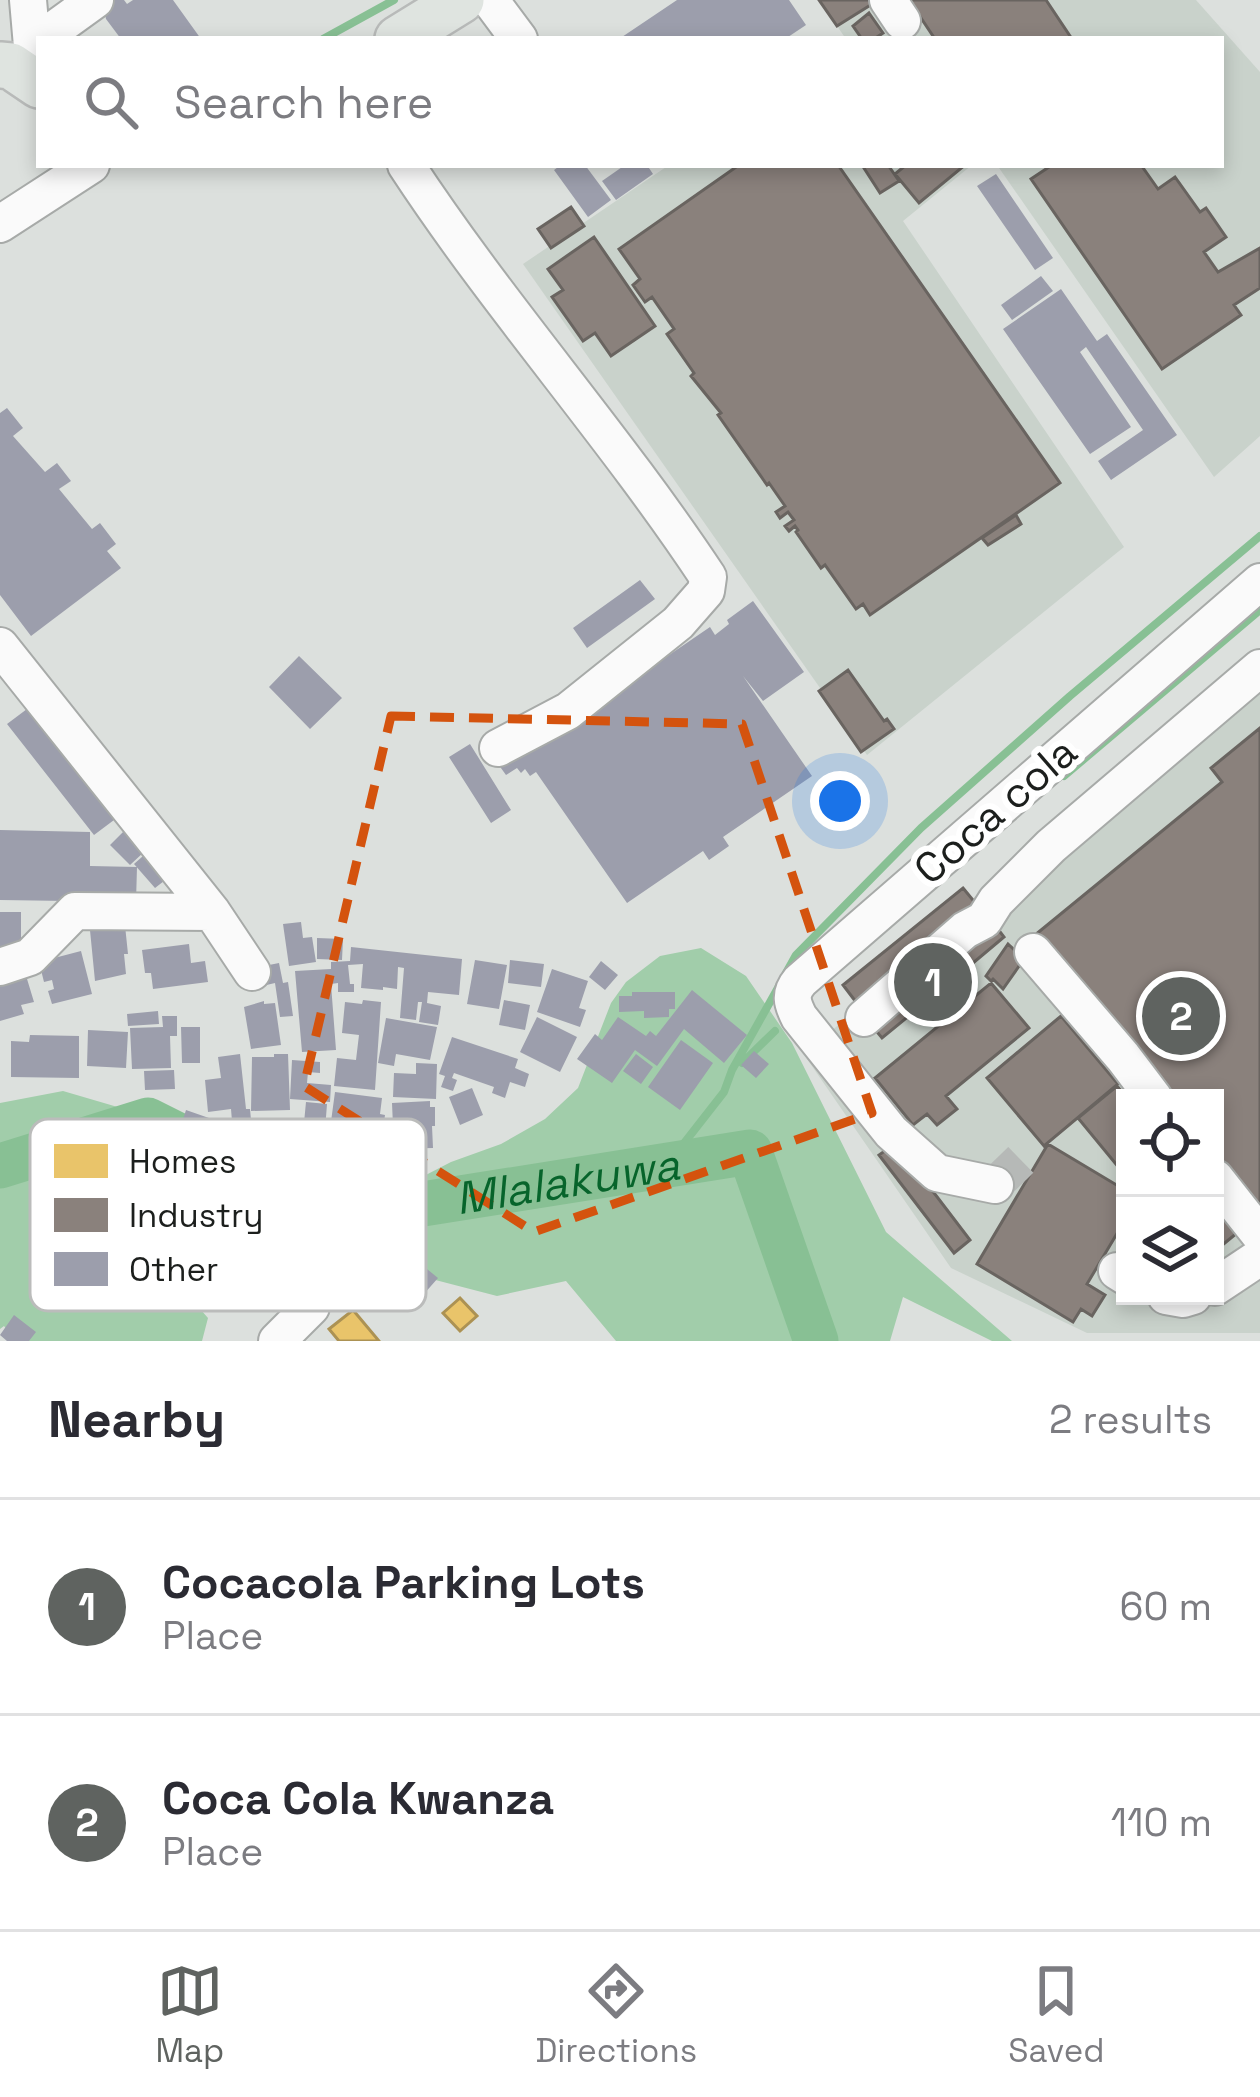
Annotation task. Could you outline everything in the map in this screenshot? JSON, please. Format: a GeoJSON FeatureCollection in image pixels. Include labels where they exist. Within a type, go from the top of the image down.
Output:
{"type":"FeatureCollection","features":[{"type":"Feature","properties":{"kind":"main road"},"geometry":{"type":"LineString","coordinates":[[403,36],[461,0]]}},
{"type":"Feature","properties":{"kind":"street"},"geometry":{"type":"LineString","coordinates":[[27,57],[28,0]]}},
{"type":"Feature","properties":{"kind":"street"},"geometry":{"type":"LineString","coordinates":[[52,36],[95,0]]}},
{"type":"Feature","properties":{"kind":"street"},"geometry":{"type":"LineString","coordinates":[[490,0],[517,36]]}},
{"type":"Feature","properties":{"kind":"street"},"geometry":{"type":"LineString","coordinates":[[0,224],[86,168]]}},
{"type":"Feature","properties":{"kind":"street"},"geometry":{"type":"LineString","coordinates":[[408,168],[709,577],[706,591],[678,623],[568,711],[498,748]]}},
{"type":"Feature","properties":{"kind":"street","name":"Coca cola"},"geometry":{"type":"LineString","coordinates":[[994,1185],[937,1173],[891,1132],[799,1017],[792,992],[1260,583]]}},
{"type":"Feature","properties":{"kind":"street"},"geometry":{"type":"LineString","coordinates":[[5,662],[212,912],[252,972]]}},
{"type":"Feature","properties":{"kind":"street"},"geometry":{"type":"LineString","coordinates":[[864,1018],[965,930],[984,920],[1034,862],[1260,668]]}},
{"type":"Feature","properties":{"kind":"street"},"geometry":{"type":"LineString","coordinates":[[0,967],[30,957],[75,911],[212,912]]}},
{"type":"Feature","properties":{"kind":"street"},"geometry":{"type":"LineString","coordinates":[[1033,952],[1147,1089]]}},
{"type":"Feature","properties":{"kind":"street"},"geometry":{"type":"LineString","coordinates":[[1224,1189],[1260,1235]]}},
{"type":"Feature","properties":{"kind":"street"},"geometry":{"type":"LineString","coordinates":[[1224,1281],[1260,1257]]}},
{"type":"Feature","properties":{"kind":"street"},"geometry":{"type":"LineString","coordinates":[[277,1341],[307,1311]]}},
{"type":"Feature","properties":{"kind":"highlighted area"},"geometry":{"type":"Polygon","coordinates":[[[391,716],[742,724],[872,1113],[534,1232],[304,1086],[391,716]]]}},
{"type":"Feature","properties":{"kind":"shaded area"},"geometry":{"type":"Polygon","coordinates":[[[819,0],[1196,0],[1260,72],[1260,436],[1214,477],[999,168],[1224,168],[1224,36],[844,36],[819,0]]]}},
{"type":"Feature","properties":{"kind":"shaded area"},"geometry":{"type":"Polygon","coordinates":[[[665,168],[968,168],[903,221],[1124,547],[867,755],[523,264],[665,168]]]}},
{"type":"Feature","properties":{"kind":"shaded area"},"geometry":{"type":"Polygon","coordinates":[[[1260,667],[1260,1333],[1087,1333],[951,1268],[805,1056],[1007,867],[1260,667]]]}},
{"type":"Feature","properties":{"kind":"green space"},"geometry":{"type":"Polygon","coordinates":[[[701,948],[746,976],[792,1043],[886,1232],[1012,1341],[992,1341],[903,1297],[890,1341],[616,1341],[566,1281],[497,1296],[426,1278],[426,1175],[501,1144],[545,1119],[578,1088],[611,1003],[626,982],[660,956],[701,948]]]}},
{"type":"Feature","properties":{"kind":"green space"},"geometry":{"type":"Polygon","coordinates":[[[63,1091],[166,1119],[30,1119],[30,1311],[202,1311],[208,1318],[202,1341],[16,1341],[4,1326],[0,1329],[0,1103],[63,1091]]]}},
{"type":"Feature","properties":{"kind":"building: Homes"},"geometry":{"type":"Polygon","coordinates":[[[460,1298],[477,1316],[460,1331],[443,1313],[460,1298]]]}},
{"type":"Feature","properties":{"kind":"building: Homes"},"geometry":{"type":"Polygon","coordinates":[[[354,1311],[379,1341],[339,1341],[329,1329],[354,1311]]]}},
{"type":"Feature","properties":{"kind":"building: Industry"},"geometry":{"type":"Polygon","coordinates":[[[819,0],[876,0],[877,1],[837,26],[819,0]]]}},
{"type":"Feature","properties":{"kind":"building: Industry"},"geometry":{"type":"Polygon","coordinates":[[[909,0],[1046,0],[1070,36],[933,36],[909,0]]]}},
{"type":"Feature","properties":{"kind":"building: Industry"},"geometry":{"type":"Polygon","coordinates":[[[869,13],[883,33],[860,36],[853,26],[869,13]]]}},
{"type":"Feature","properties":{"kind":"building: Industry"},"geometry":{"type":"Polygon","coordinates":[[[735,168],[840,168],[1060,483],[870,615],[863,604],[856,609],[825,565],[821,568],[795,526],[789,531],[785,526],[794,520],[788,512],[780,518],[776,512],[785,506],[691,376],[694,373],[667,334],[674,329],[652,297],[645,302],[633,285],[640,279],[619,249],[735,168]]]}},
{"type":"Feature","properties":{"kind":"building: Industry"},"geometry":{"type":"Polygon","coordinates":[[[864,168],[890,168],[899,181],[880,193],[864,168]]]}},
{"type":"Feature","properties":{"kind":"building: Industry"},"geometry":{"type":"Polygon","coordinates":[[[902,168],[961,168],[919,203],[895,174],[902,168]]]}},
{"type":"Feature","properties":{"kind":"building: Industry"},"geometry":{"type":"Polygon","coordinates":[[[1048,168],[1143,168],[1158,189],[1175,177],[1200,212],[1206,208],[1226,237],[1204,252],[1218,272],[1260,248],[1260,288],[1234,305],[1241,315],[1162,369],[1031,179],[1048,168]]]}},
{"type":"Feature","properties":{"kind":"building: Industry"},"geometry":{"type":"Polygon","coordinates":[[[571,207],[584,226],[551,248],[538,229],[571,207]]]}},
{"type":"Feature","properties":{"kind":"building: Industry"},"geometry":{"type":"Polygon","coordinates":[[[594,237],[655,326],[611,356],[595,333],[583,341],[552,297],[563,290],[548,269],[594,237]]]}},
{"type":"Feature","properties":{"kind":"building: Industry"},"geometry":{"type":"Polygon","coordinates":[[[1016,515],[1021,524],[988,545],[982,538],[1016,515]]]}},
{"type":"Feature","properties":{"kind":"building: Industry"},"geometry":{"type":"Polygon","coordinates":[[[848,670],[894,729],[861,752],[819,691],[848,670]]]}},
{"type":"Feature","properties":{"kind":"building: Industry"},"geometry":{"type":"Polygon","coordinates":[[[1260,728],[1260,1206],[1224,1163],[1224,1089],[1163,1089],[1035,935],[1222,782],[1211,768],[1260,728]]]}},
{"type":"Feature","properties":{"kind":"building: Industry"},"geometry":{"type":"Polygon","coordinates":[[[963,888],[977,905],[856,1002],[843,985],[963,888]]]}},
{"type":"Feature","properties":{"kind":"building: Industry"},"geometry":{"type":"Polygon","coordinates":[[[991,920],[1004,937],[967,968],[973,976],[962,985],[955,978],[882,1038],[868,1021],[991,920]]]}},
{"type":"Feature","properties":{"kind":"building: Industry"},"geometry":{"type":"Polygon","coordinates":[[[1008,944],[1024,959],[1003,989],[986,976],[1008,944]]]}},
{"type":"Feature","properties":{"kind":"building: Industry"},"geometry":{"type":"Polygon","coordinates":[[[991,983],[1029,1028],[946,1096],[957,1109],[937,1125],[927,1114],[913,1125],[875,1078],[991,983]]]}},
{"type":"Feature","properties":{"kind":"building: Industry"},"geometry":{"type":"Polygon","coordinates":[[[1061,1016],[1118,1084],[1044,1146],[987,1078],[1061,1016]]]}},
{"type":"Feature","properties":{"kind":"building: Industry"},"geometry":{"type":"Polygon","coordinates":[[[1117,1086],[1120,1089],[1116,1164],[1078,1118],[1117,1086]]]}},
{"type":"Feature","properties":{"kind":"building: Industry"},"geometry":{"type":"Polygon","coordinates":[[[896,1143],[970,1240],[954,1253],[879,1155],[896,1143]]]}},
{"type":"Feature","properties":{"kind":"building: Industry"},"geometry":{"type":"Polygon","coordinates":[[[1048,1144],[1116,1185],[1116,1235],[1087,1284],[1105,1295],[1092,1316],[1081,1309],[1073,1322],[977,1264],[1048,1144]]]}},
{"type":"Feature","properties":{"kind":"building: Industry"},"geometry":{"type":"Polygon","coordinates":[[[1224,1218],[1237,1233],[1224,1244],[1224,1218]]]}},
{"type":"Feature","properties":{"kind":"building: Other"},"geometry":{"type":"Polygon","coordinates":[[[102,0],[127,4],[173,0],[199,36],[119,36],[106,19],[102,0]]]}},
{"type":"Feature","properties":{"kind":"building: Other"},"geometry":{"type":"Polygon","coordinates":[[[677,0],[789,0],[806,25],[790,36],[623,36],[677,0]]]}},
{"type":"Feature","properties":{"kind":"building: Other"},"geometry":{"type":"Polygon","coordinates":[[[587,168],[611,200],[588,217],[554,170],[587,168]]]}},
{"type":"Feature","properties":{"kind":"building: Other"},"geometry":{"type":"Polygon","coordinates":[[[621,168],[649,168],[653,174],[616,200],[602,181],[621,168]]]}},
{"type":"Feature","properties":{"kind":"building: Other"},"geometry":{"type":"Polygon","coordinates":[[[996,174],[1053,258],[1035,270],[977,186],[996,174]]]}},
{"type":"Feature","properties":{"kind":"building: Other"},"geometry":{"type":"Polygon","coordinates":[[[1041,276],[1053,291],[1012,320],[1001,305],[1041,276]]]}},
{"type":"Feature","properties":{"kind":"building: Other"},"geometry":{"type":"Polygon","coordinates":[[[1061,289],[1097,341],[1107,334],[1177,435],[1111,480],[1098,461],[1143,430],[1086,347],[1080,352],[1131,427],[1090,454],[1003,329],[1061,289]]]}},
{"type":"Feature","properties":{"kind":"building: Other"},"geometry":{"type":"Polygon","coordinates":[[[7,408],[23,428],[13,436],[45,472],[57,463],[71,481],[59,489],[92,529],[100,523],[116,544],[107,551],[121,568],[31,636],[0,595],[0,413],[7,408]]]}},
{"type":"Feature","properties":{"kind":"building: Other"},"geometry":{"type":"Polygon","coordinates":[[[640,580],[655,599],[587,648],[573,628],[640,580]]]}},
{"type":"Feature","properties":{"kind":"building: Other"},"geometry":{"type":"Polygon","coordinates":[[[753,601],[804,672],[763,701],[743,676],[812,776],[723,837],[729,846],[709,860],[703,851],[627,903],[536,772],[530,776],[517,768],[506,775],[493,757],[514,742],[523,755],[710,627],[715,635],[753,601]]]}},
{"type":"Feature","properties":{"kind":"building: Other"},"geometry":{"type":"Polygon","coordinates":[[[299,656],[342,698],[310,729],[269,687],[299,656]]]}},
{"type":"Feature","properties":{"kind":"building: Other"},"geometry":{"type":"Polygon","coordinates":[[[27,709],[114,820],[94,835],[7,724],[27,709]]]}},
{"type":"Feature","properties":{"kind":"building: Other"},"geometry":{"type":"Polygon","coordinates":[[[470,744],[511,810],[491,823],[449,757],[470,744]]]}},
{"type":"Feature","properties":{"kind":"building: Other"},"geometry":{"type":"Polygon","coordinates":[[[834,773],[844,784],[824,802],[813,791],[834,773]]]}},
{"type":"Feature","properties":{"kind":"building: Other"},"geometry":{"type":"Polygon","coordinates":[[[0,830],[90,832],[90,866],[137,867],[136,902],[0,900],[0,830]]]}},
{"type":"Feature","properties":{"kind":"building: Other"},"geometry":{"type":"Polygon","coordinates":[[[124,831],[144,852],[130,865],[110,845],[124,831]]]}},
{"type":"Feature","properties":{"kind":"building: Other"},"geometry":{"type":"Polygon","coordinates":[[[143,856],[164,881],[155,888],[134,864],[143,856]]]}},
{"type":"Feature","properties":{"kind":"building: Other"},"geometry":{"type":"Polygon","coordinates":[[[0,912],[21,912],[21,954],[0,954],[0,912]]]}},
{"type":"Feature","properties":{"kind":"building: Other"},"geometry":{"type":"Polygon","coordinates":[[[124,916],[126,974],[95,981],[89,920],[124,916]]]}},
{"type":"Feature","properties":{"kind":"building: Other"},"geometry":{"type":"Polygon","coordinates":[[[301,922],[303,938],[312,937],[316,962],[289,966],[283,924],[301,922]]]}},
{"type":"Feature","properties":{"kind":"building: Other"},"geometry":{"type":"Polygon","coordinates":[[[317,938],[343,939],[342,960],[317,959],[317,938]]]}},
{"type":"Feature","properties":{"kind":"building: Other"},"geometry":{"type":"Polygon","coordinates":[[[189,944],[191,963],[205,961],[208,982],[153,989],[142,950],[189,944]]]}},
{"type":"Feature","properties":{"kind":"building: Other"},"geometry":{"type":"Polygon","coordinates":[[[351,947],[462,959],[459,995],[428,992],[427,1003],[441,1006],[438,1025],[419,1022],[422,1002],[418,1002],[416,1020],[400,1018],[404,968],[398,967],[397,989],[383,990],[361,988],[363,964],[348,965],[354,992],[338,992],[338,983],[331,984],[336,1050],[302,1052],[295,971],[331,969],[331,962],[350,961],[351,947]]]}},
{"type":"Feature","properties":{"kind":"building: Other"},"geometry":{"type":"Polygon","coordinates":[[[81,951],[92,994],[52,1004],[48,991],[54,989],[52,980],[44,982],[39,962],[81,951]]]}},
{"type":"Feature","properties":{"kind":"building: Other"},"geometry":{"type":"Polygon","coordinates":[[[475,960],[507,965],[499,1009],[467,1004],[475,960]]]}},
{"type":"Feature","properties":{"kind":"building: Other"},"geometry":{"type":"Polygon","coordinates":[[[510,960],[544,964],[541,987],[508,983],[510,960]]]}},
{"type":"Feature","properties":{"kind":"building: Other"},"geometry":{"type":"Polygon","coordinates":[[[601,961],[618,975],[605,990],[589,977],[601,961]]]}},
{"type":"Feature","properties":{"kind":"building: Other"},"geometry":{"type":"Polygon","coordinates":[[[279,963],[283,983],[288,982],[293,1016],[280,1017],[275,983],[258,987],[254,968],[279,963]]]}},
{"type":"Feature","properties":{"kind":"building: Other"},"geometry":{"type":"Polygon","coordinates":[[[24,969],[34,1002],[21,1005],[24,1014],[0,1021],[0,976],[24,969]]]}},
{"type":"Feature","properties":{"kind":"building: Other"},"geometry":{"type":"Polygon","coordinates":[[[552,969],[588,981],[579,1008],[586,1010],[580,1027],[537,1012],[552,969]]]}},
{"type":"Feature","properties":{"kind":"building: Other"},"geometry":{"type":"Polygon","coordinates":[[[692,990],[747,1035],[724,1063],[684,1029],[657,1066],[635,1050],[612,1083],[577,1059],[595,1034],[602,1040],[618,1017],[646,1036],[650,1031],[656,1036],[692,990]]]}},
{"type":"Feature","properties":{"kind":"building: Other"},"geometry":{"type":"Polygon","coordinates":[[[632,992],[675,992],[675,1009],[669,1009],[669,1017],[619,1012],[619,996],[632,996],[632,992]]]}},
{"type":"Feature","properties":{"kind":"building: Other"},"geometry":{"type":"Polygon","coordinates":[[[363,1000],[381,1002],[375,1090],[334,1086],[337,1058],[356,1060],[359,1035],[342,1033],[345,1002],[362,1004],[363,1000]]]}},
{"type":"Feature","properties":{"kind":"building: Other"},"geometry":{"type":"Polygon","coordinates":[[[504,1000],[530,1005],[525,1030],[499,1025],[504,1000]]]}},
{"type":"Feature","properties":{"kind":"building: Other"},"geometry":{"type":"Polygon","coordinates":[[[275,1003],[281,1045],[251,1049],[244,1007],[275,1003]]]}},
{"type":"Feature","properties":{"kind":"building: Other"},"geometry":{"type":"Polygon","coordinates":[[[158,1011],[159,1024],[128,1026],[127,1014],[158,1011]]]}},
{"type":"Feature","properties":{"kind":"building: Other"},"geometry":{"type":"Polygon","coordinates":[[[162,1016],[177,1016],[177,1036],[170,1036],[171,1068],[132,1069],[130,1028],[163,1027],[162,1016]]]}},
{"type":"Feature","properties":{"kind":"building: Other"},"geometry":{"type":"Polygon","coordinates":[[[537,1017],[577,1037],[560,1072],[520,1052],[537,1017]]]}},
{"type":"Feature","properties":{"kind":"building: Other"},"geometry":{"type":"Polygon","coordinates":[[[386,1018],[437,1027],[430,1060],[396,1054],[394,1066],[378,1063],[386,1018]]]}},
{"type":"Feature","properties":{"kind":"building: Other"},"geometry":{"type":"Polygon","coordinates":[[[181,1027],[200,1027],[200,1063],[182,1063],[181,1027]]]}},
{"type":"Feature","properties":{"kind":"building: Other"},"geometry":{"type":"Polygon","coordinates":[[[88,1030],[128,1032],[126,1068],[87,1066],[88,1030]]]}},
{"type":"Feature","properties":{"kind":"building: Other"},"geometry":{"type":"Polygon","coordinates":[[[30,1035],[79,1036],[79,1078],[11,1077],[11,1041],[29,1042],[30,1035]]]}},
{"type":"Feature","properties":{"kind":"building: Other"},"geometry":{"type":"Polygon","coordinates":[[[452,1037],[518,1059],[515,1068],[529,1074],[525,1087],[510,1082],[505,1098],[492,1093],[494,1087],[454,1073],[453,1091],[441,1087],[445,1076],[439,1074],[452,1037]]]}},
{"type":"Feature","properties":{"kind":"building: Other"},"geometry":{"type":"Polygon","coordinates":[[[681,1040],[713,1063],[680,1110],[648,1087],[681,1040]]]}},
{"type":"Feature","properties":{"kind":"building: Other"},"geometry":{"type":"Polygon","coordinates":[[[754,1051],[769,1064],[756,1078],[741,1065],[754,1051]]]}},
{"type":"Feature","properties":{"kind":"building: Other"},"geometry":{"type":"Polygon","coordinates":[[[240,1054],[251,1119],[232,1119],[231,1109],[208,1112],[205,1080],[221,1078],[218,1057],[240,1054]]]}},
{"type":"Feature","properties":{"kind":"building: Other"},"geometry":{"type":"Polygon","coordinates":[[[288,1054],[290,1110],[251,1111],[252,1057],[288,1054]]]}},
{"type":"Feature","properties":{"kind":"building: Other"},"geometry":{"type":"Polygon","coordinates":[[[636,1054],[653,1067],[641,1084],[623,1071],[636,1054]]]}},
{"type":"Feature","properties":{"kind":"building: Other"},"geometry":{"type":"Polygon","coordinates":[[[292,1060],[320,1062],[320,1073],[308,1072],[307,1083],[331,1085],[330,1102],[290,1099],[292,1060]]]}},
{"type":"Feature","properties":{"kind":"building: Other"},"geometry":{"type":"Polygon","coordinates":[[[416,1063],[437,1064],[436,1099],[393,1097],[394,1073],[416,1074],[416,1063]]]}},
{"type":"Feature","properties":{"kind":"building: Other"},"geometry":{"type":"Polygon","coordinates":[[[174,1070],[175,1089],[145,1090],[144,1071],[174,1070]]]}},
{"type":"Feature","properties":{"kind":"building: Other"},"geometry":{"type":"Polygon","coordinates":[[[472,1088],[483,1115],[460,1125],[449,1097],[472,1088]]]}},
{"type":"Feature","properties":{"kind":"building: Other"},"geometry":{"type":"Polygon","coordinates":[[[335,1092],[382,1098],[380,1114],[384,1119],[331,1119],[335,1092]]]}},
{"type":"Feature","properties":{"kind":"building: Other"},"geometry":{"type":"Polygon","coordinates":[[[430,1101],[430,1107],[435,1107],[433,1148],[426,1148],[426,1119],[393,1119],[392,1103],[430,1101]]]}},
{"type":"Feature","properties":{"kind":"building: Other"},"geometry":{"type":"Polygon","coordinates":[[[306,1102],[327,1104],[326,1119],[304,1119],[306,1102]]]}},
{"type":"Feature","properties":{"kind":"building: Other"},"geometry":{"type":"Polygon","coordinates":[[[186,1110],[212,1119],[183,1119],[186,1110]]]}},
{"type":"Feature","properties":{"kind":"building: Other"},"geometry":{"type":"Polygon","coordinates":[[[426,1268],[438,1278],[426,1292],[426,1268]]]}},
{"type":"Feature","properties":{"kind":"building: Other"},"geometry":{"type":"Polygon","coordinates":[[[14,1315],[36,1332],[29,1341],[7,1341],[0,1335],[14,1315]]]}},
{"type":"Feature","properties":{"kind":"waterway"},"geometry":{"type":"LineString","coordinates":[[328,36],[394,0]]}},
{"type":"Feature","properties":{"kind":"waterway"},"geometry":{"type":"LineString","coordinates":[[786,973],[796,955],[921,828],[1260,536]]}},
{"type":"Feature","properties":{"kind":"waterway"},"geometry":{"type":"LineString","coordinates":[[1064,776],[1260,610]]}},
{"type":"Feature","properties":{"kind":"waterway"},"geometry":{"type":"LineString","coordinates":[[667,1165],[724,1092],[779,986]]}},
{"type":"Feature","properties":{"kind":"waterway"},"geometry":{"type":"LineString","coordinates":[[742,1063],[775,1031]]}},
{"type":"Feature","properties":{"kind":"waterway","name":"Mlalakuwa"},"geometry":{"type":"LineString","coordinates":[[426,1203],[750,1152],[816,1341]]}},
{"type":"Feature","properties":{"kind":"waterway","name":"Mlalakuwa"},"geometry":{"type":"LineString","coordinates":[[0,1166],[30,1157]]}},
{"type":"Feature","properties":{"kind":"tunnel"},"geometry":{"type":"LineString","coordinates":[[995,1185],[1032,1149]]}},
{"type":"Feature","properties":{"kind":"place","name":"Cocacola Parking Lots"},"geometry":{"type":"Point","coordinates":[933,982]}},
{"type":"Feature","properties":{"kind":"place","name":"Coca Cola Kwanza"},"geometry":{"type":"Point","coordinates":[1181,1016]}}]}
